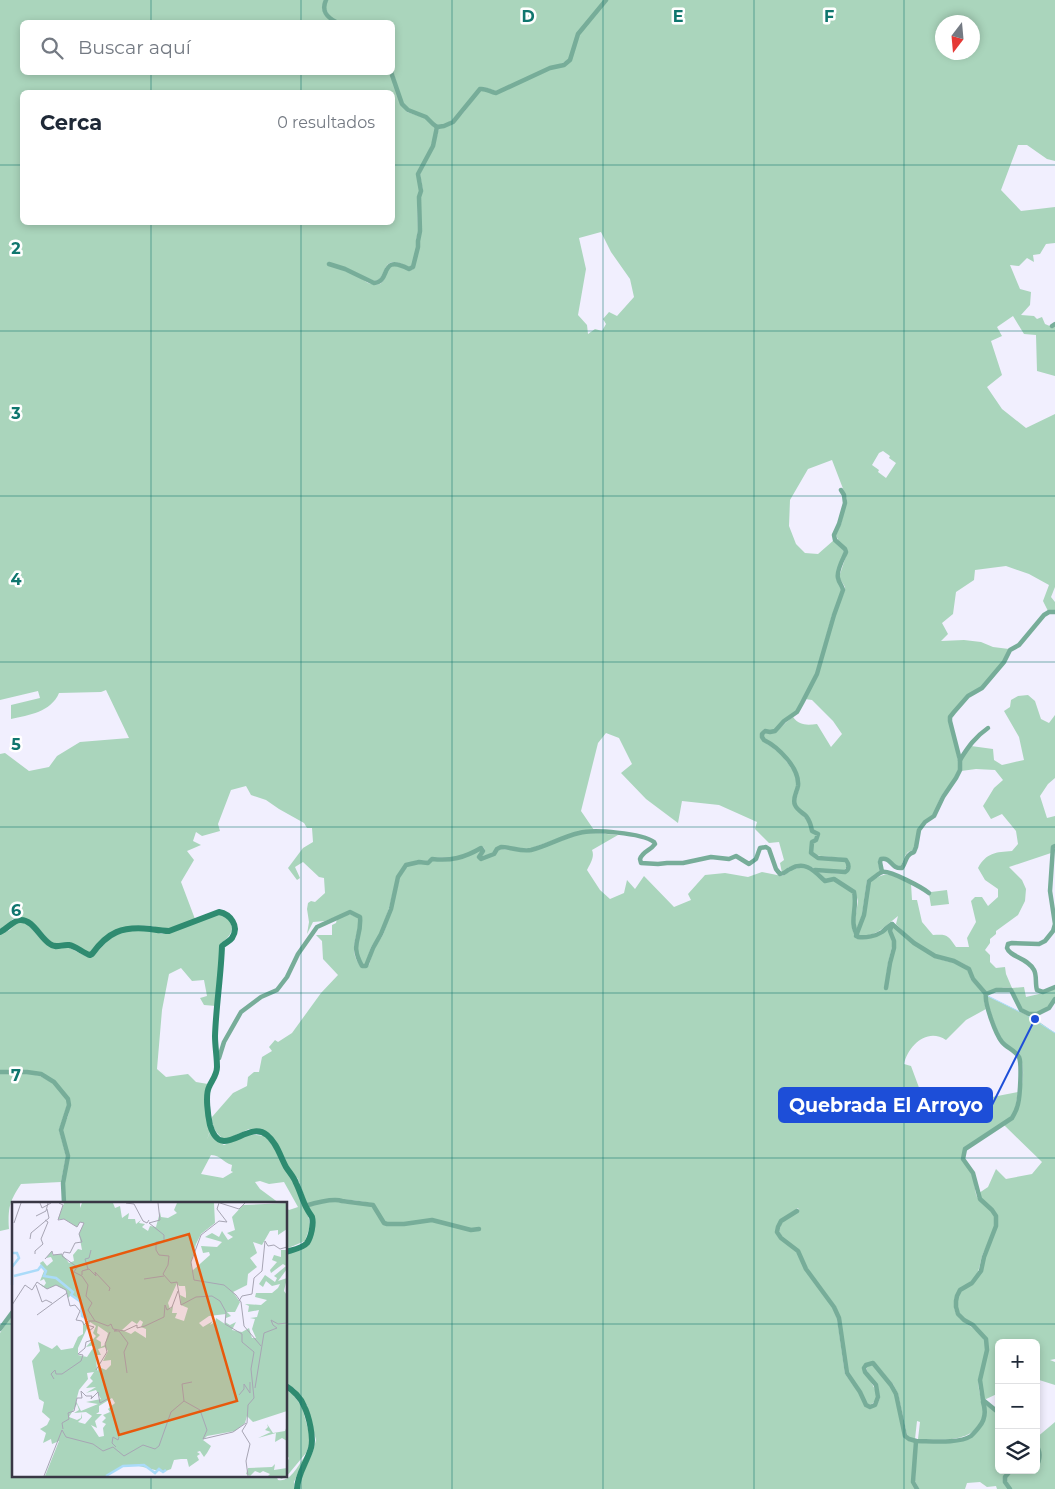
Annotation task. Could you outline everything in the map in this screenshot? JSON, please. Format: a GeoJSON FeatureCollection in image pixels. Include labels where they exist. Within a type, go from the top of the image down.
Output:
{"type":"FeatureCollection","features":[{"type":"Feature","properties":{"kind":"street"},"geometry":{"type":"LineString","coordinates":[[326,0],[323,6],[325,13],[332,20]]}},
{"type":"Feature","properties":{"kind":"street"},"geometry":{"type":"LineString","coordinates":[[392,75],[402,104],[408,110],[426,117],[437,127],[444,126],[453,122],[480,89],[484,88],[496,93],[550,68],[564,65],[570,60],[578,34],[606,0]]}},
{"type":"Feature","properties":{"kind":"street"},"geometry":{"type":"LineString","coordinates":[[329,264],[345,269],[374,283],[382,279],[390,265],[394,264],[409,269],[413,267],[420,231],[419,197],[421,191],[418,174],[433,146],[437,127]]}},
{"type":"Feature","properties":{"kind":"street"},"geometry":{"type":"LineString","coordinates":[[288,1251],[307,1243],[312,1226],[312,1218],[296,1182],[277,1148],[266,1134],[249,1131],[224,1142],[221,1141],[213,1131],[210,1123],[207,1098],[208,1088],[216,1075],[224,1042],[241,1012],[261,997],[277,990],[287,977],[298,954],[317,927],[350,912],[360,918],[355,944],[356,956],[362,966],[366,966],[388,917],[398,877],[406,866],[419,862],[428,862],[432,859],[460,858],[468,856],[481,848],[483,851],[479,858],[481,859],[494,854],[501,847],[529,851],[579,832],[594,832],[639,835],[650,839],[655,844],[650,850],[643,853],[640,859],[641,863],[647,864],[683,863],[711,857],[727,859],[736,856],[749,864],[756,859],[760,848],[766,847],[769,848],[776,869],[780,874],[803,866],[815,870],[845,872],[849,869],[846,860],[818,858],[810,853],[812,842],[816,840],[818,834],[812,831],[810,823],[795,804],[794,800],[798,785],[797,774],[782,753],[762,737],[765,731],[775,731],[784,721],[797,712],[817,674],[844,588],[838,578],[838,574],[846,552],[834,535],[845,503],[844,494],[841,490]]}},
{"type":"Feature","properties":{"kind":"street"},"geometry":{"type":"LineString","coordinates":[[882,872],[881,859],[888,859],[893,867],[902,868],[909,853],[914,852],[919,830],[925,822],[934,816],[942,797],[960,770],[960,760],[950,717],[968,696],[982,688],[1004,662],[1010,650],[1019,645],[1044,615],[1049,612],[1055,612]]}},
{"type":"Feature","properties":{"kind":"street"},"geometry":{"type":"LineString","coordinates":[[960,760],[978,735],[988,728]]}},
{"type":"Feature","properties":{"kind":"street"},"geometry":{"type":"LineString","coordinates":[[1055,846],[1053,847],[1050,891],[1054,924],[1053,931],[1045,941],[1039,944],[1012,943],[1008,944],[1007,948],[1011,954],[1022,958],[1034,970],[1037,990],[1043,992],[1055,987]]}},
{"type":"Feature","properties":{"kind":"street"},"geometry":{"type":"LineString","coordinates":[[815,870],[825,881],[834,879],[854,892],[856,901],[853,926],[856,936]]}},
{"type":"Feature","properties":{"kind":"street"},"geometry":{"type":"LineString","coordinates":[[856,936],[864,915],[869,881],[882,872],[888,872],[930,893]]}},
{"type":"Feature","properties":{"kind":"street"},"geometry":{"type":"LineString","coordinates":[[0,932],[9,928],[15,921],[21,920],[28,922],[48,944],[53,946],[69,945],[90,955],[109,936],[125,929],[137,928],[161,932],[169,931],[216,913],[222,912],[227,915],[231,918],[235,930],[232,937],[222,946],[215,1037],[217,1067]]}},
{"type":"Feature","properties":{"kind":"street"},"geometry":{"type":"LineString","coordinates":[[856,936],[865,938],[883,932],[892,924]]}},
{"type":"Feature","properties":{"kind":"street"},"geometry":{"type":"LineString","coordinates":[[886,988],[894,948],[894,941],[890,931],[892,924]]}},
{"type":"Feature","properties":{"kind":"street"},"geometry":{"type":"LineString","coordinates":[[796,1211],[781,1221],[777,1232],[781,1238],[798,1251],[806,1270],[834,1307],[839,1318],[847,1373],[866,1405],[870,1407],[875,1405],[878,1397],[876,1385],[864,1368],[866,1365],[874,1364],[896,1394],[906,1436],[909,1439],[916,1441],[958,1440],[970,1436],[980,1426],[985,1416],[980,1380],[987,1350],[986,1339],[973,1325],[958,1314],[956,1301],[960,1290],[972,1283],[981,1271],[984,1257],[996,1226],[996,1216],[980,1198],[973,1173],[963,1158],[963,1154],[965,1149],[1012,1118],[1019,1102],[1020,1060],[1015,1052],[1000,1040],[986,1001],[986,994],[973,979],[969,969],[954,961],[935,956],[914,943],[892,924]]}},
{"type":"Feature","properties":{"kind":"street"},"geometry":{"type":"LineString","coordinates":[[986,994],[996,990],[1011,990],[1021,1010],[1029,1014],[1037,1014],[1049,1008],[1055,999]]}},
{"type":"Feature","properties":{"kind":"street"},"geometry":{"type":"LineString","coordinates":[[0,1072],[40,1074],[54,1082],[68,1099],[69,1105],[61,1130],[68,1156],[63,1182],[64,1202]]}},
{"type":"Feature","properties":{"kind":"street"},"geometry":{"type":"LineString","coordinates":[[306,1206],[338,1200],[373,1205],[384,1223],[387,1224],[404,1224],[432,1220],[471,1230],[479,1229]]}},
{"type":"Feature","properties":{"kind":"street"},"geometry":{"type":"LineString","coordinates":[[0,1329],[12,1313]]}},
{"type":"Feature","properties":{"kind":"street"},"geometry":{"type":"LineString","coordinates":[[288,1387],[294,1391],[304,1406],[313,1440],[311,1450],[297,1483],[297,1489]]}},
{"type":"Feature","properties":{"kind":"street"},"geometry":{"type":"LineString","coordinates":[[983,1400],[995,1410]]}},
{"type":"Feature","properties":{"kind":"street"},"geometry":{"type":"LineString","coordinates":[[916,1441],[913,1482],[917,1489]]}},
{"type":"Feature","properties":{"kind":"street"},"geometry":{"type":"LineString","coordinates":[[1008,1474],[1005,1477],[1005,1482],[1010,1489]]}},
{"type":"Feature","properties":{"kind":"green space"},"geometry":{"type":"Polygon","coordinates":[[[0,0],[324,0],[322,7],[324,13],[331,20],[20,20],[20,75],[391,75],[401,104],[407,112],[425,118],[436,128],[431,146],[417,174],[420,191],[417,197],[417,247],[411,268],[394,262],[390,263],[380,278],[374,281],[346,268],[327,263],[358,276],[368,283],[380,284],[388,269],[392,266],[410,270],[414,268],[421,231],[420,197],[423,191],[420,174],[434,147],[439,128],[457,119],[480,90],[497,94],[551,69],[565,66],[571,61],[579,35],[608,0],[1055,0],[1055,161],[1047,159],[1027,145],[1018,145],[1001,190],[1021,211],[1055,207],[1055,243],[1046,244],[1040,254],[1033,255],[1034,262],[1027,258],[1019,266],[1010,265],[1020,289],[1031,292],[1030,305],[1021,315],[1034,316],[1037,319],[1042,317],[1045,324],[1052,327],[1055,325],[1055,376],[1037,371],[1036,335],[1024,334],[1013,316],[997,327],[1002,336],[991,341],[1002,375],[987,387],[1002,409],[1026,428],[1055,414],[1055,587],[1051,597],[1055,602],[1055,611],[1048,611],[1043,601],[1049,585],[1029,574],[1006,566],[975,570],[974,580],[956,592],[953,614],[942,623],[948,634],[941,641],[964,640],[981,642],[993,647],[1009,649],[1003,662],[982,687],[967,695],[949,716],[958,760],[958,770],[955,778],[941,796],[933,815],[924,821],[918,829],[915,847],[905,856],[901,866],[894,865],[885,857],[878,861],[880,872],[867,880],[862,915],[856,931],[854,926],[858,901],[855,891],[834,878],[826,880],[818,872],[845,874],[850,869],[849,863],[842,858],[812,853],[813,843],[818,839],[819,833],[813,831],[811,823],[796,804],[800,785],[798,774],[783,752],[763,737],[765,732],[776,731],[793,717],[795,720],[807,725],[817,724],[831,747],[842,734],[833,721],[812,700],[805,699],[818,674],[835,615],[845,590],[839,577],[847,549],[839,542],[836,535],[841,524],[847,499],[832,460],[808,469],[790,500],[789,526],[796,544],[805,553],[818,554],[834,540],[842,547],[844,552],[836,578],[842,590],[832,615],[816,673],[801,703],[796,711],[783,720],[775,730],[764,729],[760,737],[781,754],[796,775],[797,785],[793,804],[809,823],[811,831],[817,834],[815,839],[811,841],[809,854],[818,859],[845,861],[847,866],[844,871],[816,869],[803,864],[789,867],[782,873],[780,863],[784,860],[779,842],[769,843],[755,829],[757,822],[719,805],[682,801],[678,823],[646,799],[621,773],[632,764],[619,738],[606,733],[598,743],[581,811],[594,830],[579,831],[529,849],[500,846],[493,853],[481,857],[485,851],[481,846],[470,853],[455,858],[434,858],[427,861],[419,860],[405,864],[397,876],[380,934],[371,947],[365,965],[363,965],[359,957],[357,945],[361,929],[361,916],[350,911],[325,921],[313,922],[307,934],[309,922],[308,903],[311,901],[315,902],[325,893],[324,878],[319,877],[303,862],[295,867],[300,878],[297,880],[288,868],[303,848],[313,842],[312,828],[307,828],[304,823],[266,800],[251,795],[246,786],[231,790],[218,824],[220,831],[202,836],[196,832],[193,841],[201,845],[187,851],[194,860],[181,882],[195,919],[165,929],[152,926],[132,926],[117,930],[104,938],[91,952],[88,952],[69,943],[53,944],[35,925],[24,918],[18,917],[13,919],[0,929],[0,754],[5,753],[29,771],[49,767],[57,756],[80,742],[129,738],[106,690],[101,692],[59,693],[51,705],[45,709],[11,719],[11,705],[40,698],[38,691],[0,700],[0,0]],[[601,232],[579,238],[586,269],[578,315],[587,325],[588,334],[595,329],[602,331],[606,324],[603,319],[609,312],[617,316],[634,297],[630,279],[611,252],[601,232]],[[883,451],[879,453],[872,465],[886,478],[896,463],[889,458],[890,456],[883,451]]]}},
{"type":"Feature","properties":{"kind":"green space"},"geometry":{"type":"Polygon","coordinates":[[[328,0],[604,0],[577,34],[569,59],[496,91],[484,87],[452,120],[444,125],[437,125],[409,109],[403,103],[394,75],[395,20],[335,20],[330,17],[325,7],[328,0]]]}},
{"type":"Feature","properties":{"kind":"green space"},"geometry":{"type":"Polygon","coordinates":[[[1028,695],[1035,701],[1041,719],[1049,723],[1055,715],[1055,778],[1048,784],[1040,796],[1047,818],[1055,816],[1055,844],[1052,846],[1051,853],[1009,867],[1022,880],[1026,889],[1025,901],[1018,915],[996,931],[996,934],[990,939],[990,943],[985,950],[990,955],[990,962],[996,968],[1005,967],[1012,988],[999,988],[987,993],[966,965],[937,955],[910,938],[896,924],[898,916],[875,933],[858,935],[870,882],[881,876],[890,875],[911,884],[912,900],[917,900],[922,922],[933,935],[947,936],[956,947],[969,947],[967,938],[976,922],[971,901],[975,897],[982,897],[988,906],[998,897],[998,889],[985,880],[978,868],[988,856],[1012,851],[1018,844],[1016,831],[1002,814],[991,819],[983,806],[994,788],[1003,780],[995,770],[976,769],[961,771],[961,760],[971,746],[993,749],[994,760],[1002,765],[1024,760],[1019,737],[1004,711],[1010,707],[1011,700],[1018,696],[1028,695]]]}},
{"type":"Feature","properties":{"kind":"green space"},"geometry":{"type":"Polygon","coordinates":[[[580,834],[618,835],[592,850],[593,858],[587,870],[600,890],[610,899],[624,893],[627,880],[635,889],[644,876],[674,907],[691,900],[688,894],[705,875],[725,873],[748,877],[762,872],[782,876],[791,870],[803,867],[814,871],[824,882],[834,880],[852,892],[852,927],[857,939],[875,936],[890,927],[892,947],[885,985],[888,985],[895,948],[893,926],[928,954],[968,969],[971,980],[985,995],[986,1009],[966,1020],[946,1040],[932,1036],[919,1040],[906,1057],[904,1064],[911,1066],[927,1106],[957,1098],[982,1099],[1018,1092],[1015,1110],[1011,1117],[964,1148],[961,1159],[972,1176],[977,1197],[991,1211],[995,1220],[993,1231],[982,1256],[977,1274],[972,1281],[958,1291],[954,1306],[958,1316],[983,1338],[985,1343],[979,1383],[984,1411],[980,1423],[975,1430],[952,1439],[918,1439],[920,1422],[917,1421],[915,1439],[910,1438],[907,1435],[898,1394],[893,1384],[874,1362],[866,1364],[863,1368],[876,1392],[875,1401],[870,1405],[867,1404],[848,1373],[840,1318],[836,1307],[808,1269],[799,1250],[783,1238],[779,1231],[782,1222],[799,1210],[798,1208],[780,1220],[776,1232],[780,1239],[797,1252],[805,1270],[833,1308],[837,1318],[845,1374],[859,1393],[865,1406],[870,1408],[876,1406],[880,1398],[877,1385],[867,1371],[867,1366],[873,1365],[895,1395],[904,1437],[914,1442],[912,1482],[915,1489],[299,1489],[299,1483],[316,1440],[307,1405],[295,1389],[288,1384],[288,1253],[309,1244],[314,1226],[313,1217],[308,1207],[320,1203],[338,1201],[370,1205],[371,1203],[339,1199],[307,1204],[298,1179],[287,1166],[279,1147],[267,1132],[249,1129],[225,1140],[215,1130],[212,1117],[233,1093],[247,1086],[248,1077],[254,1072],[259,1072],[262,1057],[272,1051],[269,1047],[275,1040],[278,1042],[292,1033],[321,993],[338,975],[323,959],[322,941],[316,935],[332,935],[332,925],[336,923],[337,919],[349,914],[359,918],[354,951],[361,967],[364,968],[369,965],[374,949],[383,935],[400,877],[407,866],[419,863],[428,864],[432,860],[458,859],[481,849],[478,857],[481,860],[494,855],[501,849],[529,852],[580,834]]]}},
{"type":"Feature","properties":{"kind":"green space"},"geometry":{"type":"Polygon","coordinates":[[[947,890],[949,904],[931,906],[929,894],[931,892],[947,890]]]}},
{"type":"Feature","properties":{"kind":"green space"},"geometry":{"type":"Polygon","coordinates":[[[223,914],[232,926],[231,933],[221,943],[216,1006],[204,1005],[200,998],[207,996],[204,980],[192,981],[181,968],[169,974],[162,1010],[157,1069],[166,1077],[188,1074],[196,1082],[208,1084],[210,1130],[207,1140],[210,1131],[216,1140],[224,1145],[249,1134],[265,1136],[275,1149],[294,1182],[310,1226],[305,1241],[288,1248],[288,1209],[298,1207],[284,1182],[269,1184],[260,1181],[255,1182],[260,1189],[278,1202],[66,1202],[64,1182],[69,1156],[62,1130],[68,1116],[70,1099],[41,1073],[0,1071],[0,934],[10,930],[16,923],[21,922],[27,924],[44,942],[68,947],[87,957],[98,951],[110,938],[125,931],[153,930],[161,934],[170,933],[223,914]],[[211,1155],[201,1174],[223,1178],[233,1172],[231,1171],[232,1165],[211,1155]]]}},
{"type":"Feature","properties":{"kind":"green space"},"geometry":{"type":"Polygon","coordinates":[[[1024,987],[1026,997],[1055,989],[1055,997],[1046,1008],[1037,1012],[1027,1012],[1020,1005],[1012,988],[1024,987]]]}},
{"type":"Feature","properties":{"kind":"green space"},"geometry":{"type":"Polygon","coordinates":[[[987,996],[1035,1019],[1055,1033],[1055,1359],[1050,1360],[1055,1362],[1055,1385],[1040,1380],[1040,1339],[995,1339],[995,1395],[984,1400],[981,1380],[987,1339],[963,1318],[957,1305],[958,1297],[962,1290],[974,1282],[979,1275],[997,1216],[981,1198],[979,1193],[988,1187],[996,1169],[1006,1179],[1032,1174],[1042,1162],[1004,1125],[1013,1119],[1021,1090],[1023,1069],[1019,1055],[1004,1042],[1000,1035],[987,996]]]}},
{"type":"Feature","properties":{"kind":"green space"},"geometry":{"type":"Polygon","coordinates":[[[27,1073],[40,1076],[53,1083],[67,1100],[59,1130],[66,1156],[61,1182],[21,1184],[10,1205],[9,1229],[0,1231],[0,1074],[27,1073]]]}},
{"type":"Feature","properties":{"kind":"green space"},"geometry":{"type":"Polygon","coordinates":[[[12,1315],[12,1476],[276,1476],[278,1480],[283,1480],[291,1476],[306,1455],[294,1482],[294,1489],[0,1489],[0,1333],[12,1315]]]}},
{"type":"Feature","properties":{"kind":"green space"},"geometry":{"type":"Polygon","coordinates":[[[288,1390],[302,1407],[311,1440],[306,1453],[288,1475],[288,1390]]]}},
{"type":"Feature","properties":{"kind":"green space"},"geometry":{"type":"Polygon","coordinates":[[[985,1404],[995,1412],[995,1474],[1006,1474],[1003,1477],[1008,1489],[997,1489],[996,1486],[987,1487],[980,1482],[967,1483],[965,1489],[919,1489],[915,1481],[917,1442],[971,1438],[982,1426],[985,1404]]]}},
{"type":"Feature","properties":{"kind":"green space"},"geometry":{"type":"Polygon","coordinates":[[[1055,1422],[1055,1489],[1011,1489],[1006,1478],[1010,1474],[1040,1474],[1040,1435],[1055,1422]]]}},
{"type":"Feature","properties":{"kind":"waterway"},"geometry":{"type":"LineString","coordinates":[[988,996],[1020,1012]]}},
{"type":"Feature","properties":{"kind":"waterway"},"geometry":{"type":"LineString","coordinates":[[1028,1016],[1055,1033]]}},
{"type":"Feature","properties":{"kind":"place","name":"Quebrada El Arroyo"},"geometry":{"type":"Point","coordinates":[1035,1019]}}]}
